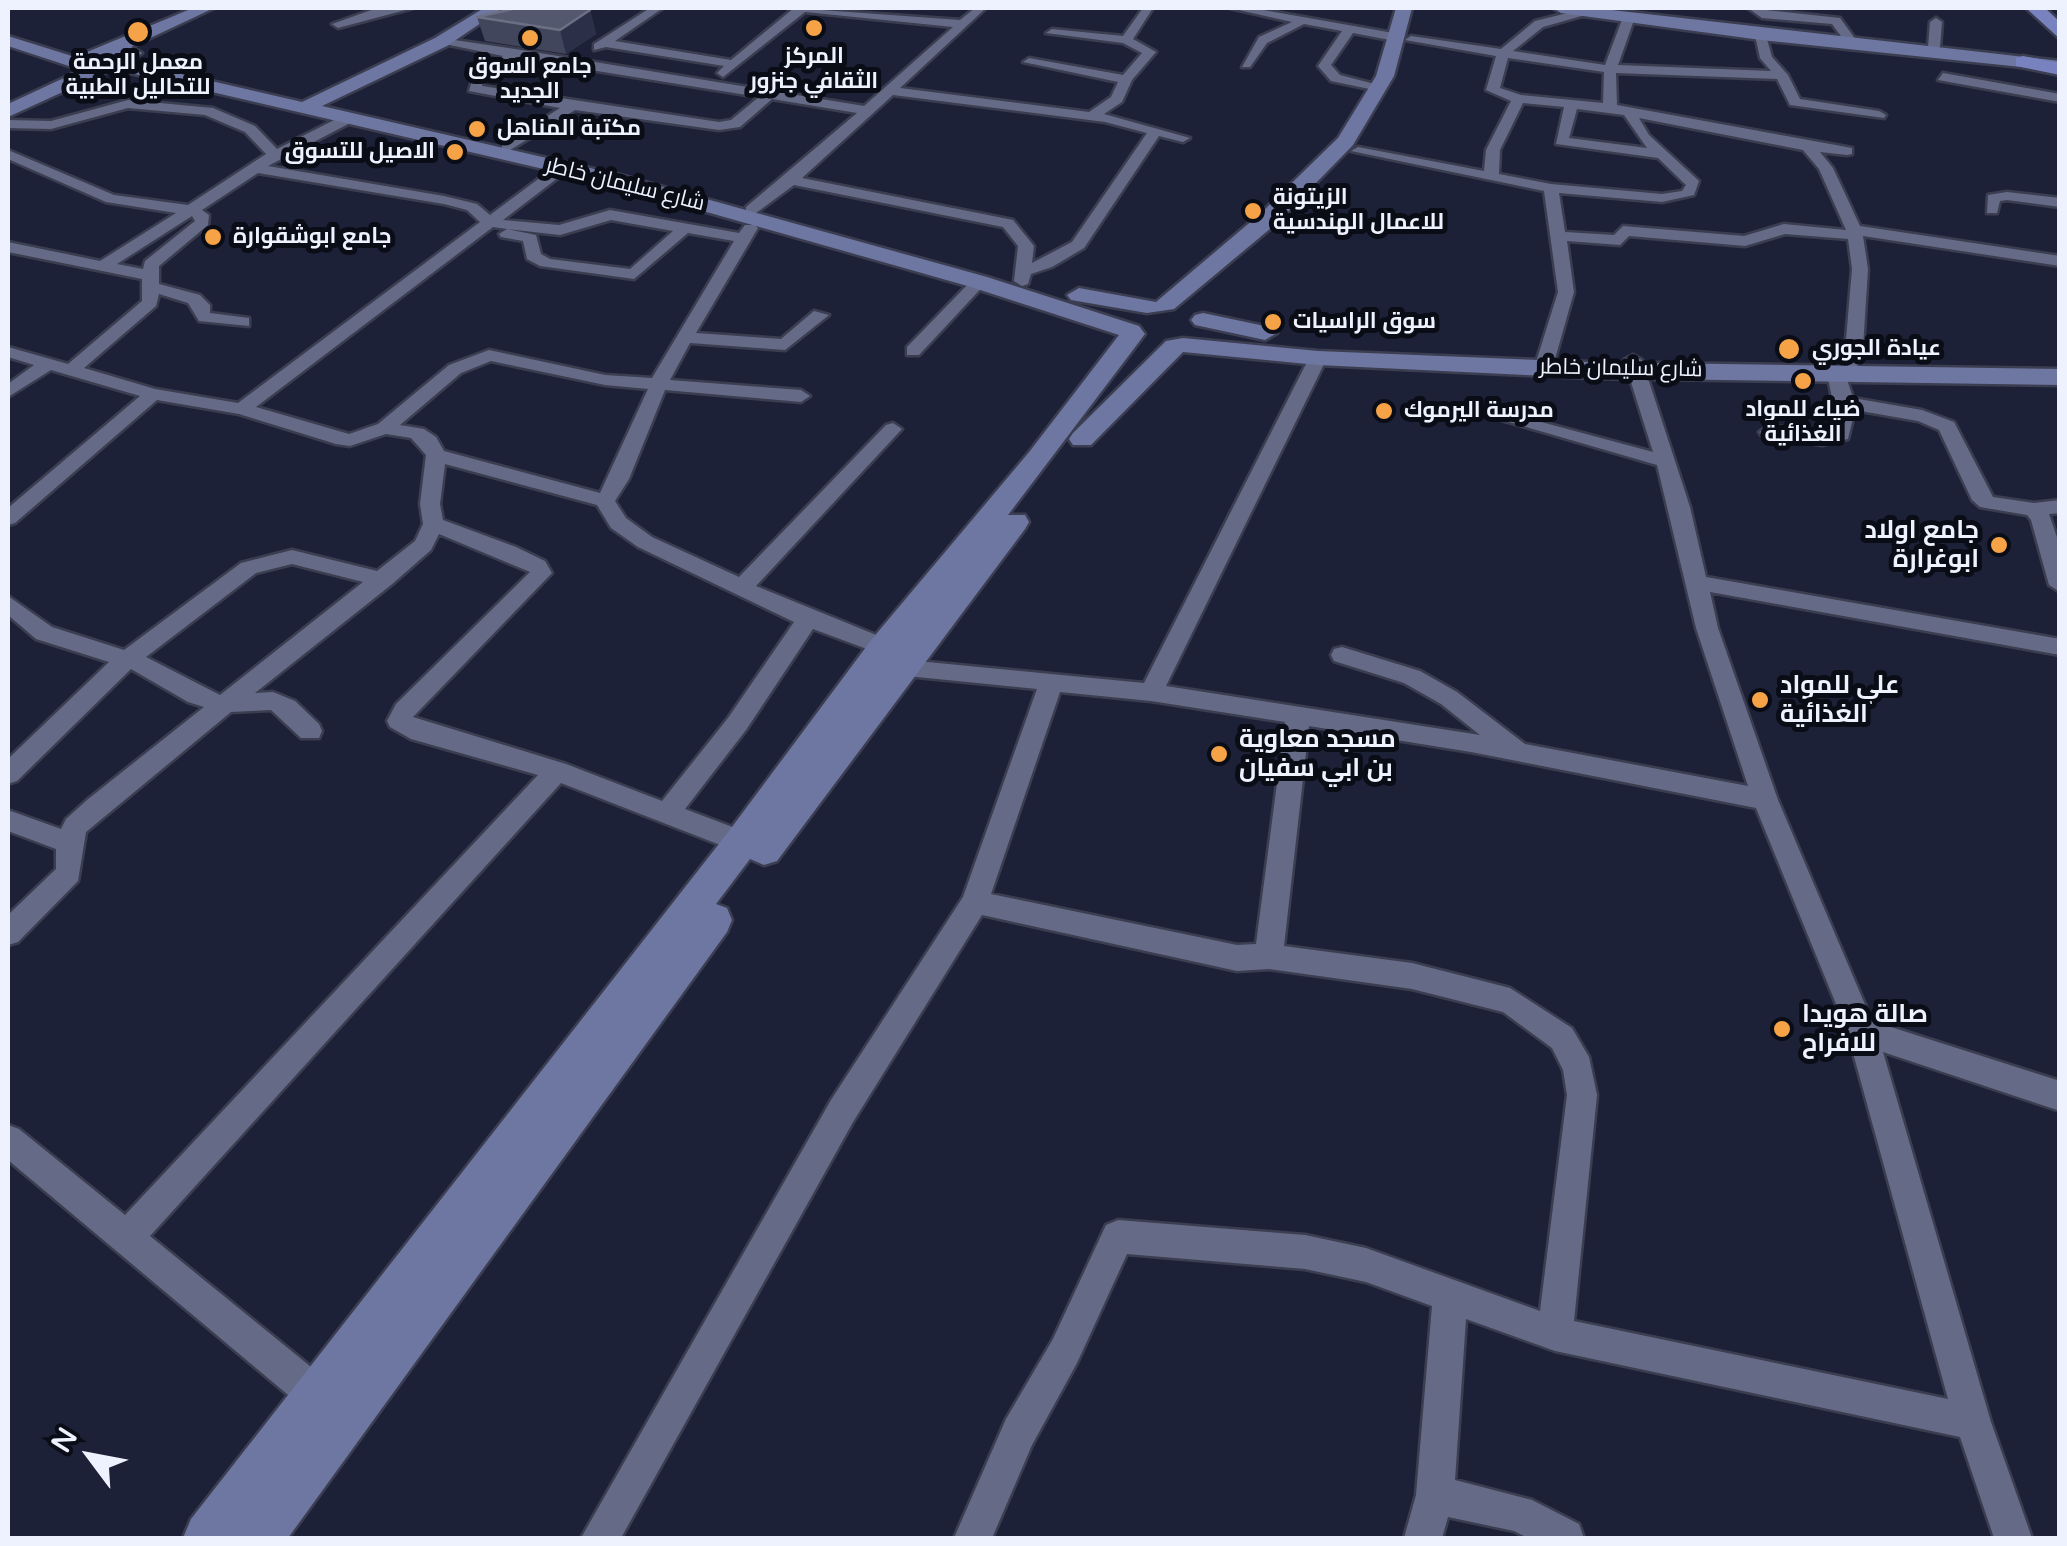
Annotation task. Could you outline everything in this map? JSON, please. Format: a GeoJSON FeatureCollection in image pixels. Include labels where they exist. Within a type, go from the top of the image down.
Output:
{"type":"FeatureCollection","features":[{"type":"Feature","properties":{"kind":"main road"},"geometry":{"type":"LineString","coordinates":[[8,110],[206,8]]}},
{"type":"Feature","properties":{"kind":"main road"},"geometry":{"type":"LineString","coordinates":[[8,102],[81,62],[117,55],[216,8]]}},
{"type":"Feature","properties":{"kind":"main road"},"geometry":{"type":"LineString","coordinates":[[309,106],[440,42],[495,8]]}},
{"type":"Feature","properties":{"kind":"main road"},"geometry":{"type":"LineString","coordinates":[[1232,277],[1292,212],[1358,151],[1394,88],[1404,8]]}},
{"type":"Feature","properties":{"kind":"main road"},"geometry":{"type":"LineString","coordinates":[[256,1538],[763,852],[895,658],[1144,319],[1320,168],[1346,141],[1380,87],[1418,8]]}},
{"type":"Feature","properties":{"kind":"main road"},"geometry":{"type":"LineString","coordinates":[[1561,8],[1850,40],[2045,55],[2060,68]]}},
{"type":"Feature","properties":{"kind":"main road"},"geometry":{"type":"LineString","coordinates":[[2036,8],[2060,33]]}},
{"type":"Feature","properties":{"kind":"main road"},"geometry":{"type":"LineString","coordinates":[[2046,8],[2060,22]]}},
{"type":"Feature","properties":{"kind":"main road"},"geometry":{"type":"LineString","coordinates":[[1590,10],[1761,35],[2045,55]]}},
{"type":"Feature","properties":{"kind":"main road","name":"شارع سليمان خاطر"},"geometry":{"type":"LineString","coordinates":[[8,30],[117,55],[309,106],[347,120],[562,168],[979,282],[1144,319]]}},
{"type":"Feature","properties":{"kind":"main road"},"geometry":{"type":"LineString","coordinates":[[8,41],[81,62]]}},
{"type":"Feature","properties":{"kind":"main road","name":"شارع سليمان خاطر"},"geometry":{"type":"LineString","coordinates":[[117,55],[242,94],[507,148],[750,222],[1023,276],[1144,319]]}},
{"type":"Feature","properties":{"kind":"main road"},"geometry":{"type":"LineString","coordinates":[[1144,319],[1147,342],[1194,326]]}},
{"type":"Feature","properties":{"kind":"main road"},"geometry":{"type":"LineString","coordinates":[[1144,319],[1194,326]]}},
{"type":"Feature","properties":{"kind":"main road"},"geometry":{"type":"LineString","coordinates":[[210,1538],[742,842],[1051,473],[1133,383],[1194,326]]}},
{"type":"Feature","properties":{"kind":"main road","name":"شارع سليمان خاطر"},"geometry":{"type":"LineString","coordinates":[[1194,326],[1327,342],[1635,366]]}},
{"type":"Feature","properties":{"kind":"main road","name":"شارع سليمان خاطر"},"geometry":{"type":"LineString","coordinates":[[1194,326],[1318,358],[1635,366],[2060,366]]}},
{"type":"Feature","properties":{"kind":"main road","name":"شارع سليمان خاطر"},"geometry":{"type":"LineString","coordinates":[[1845,368],[2060,377]]}},
{"type":"Feature","properties":{"kind":"street"},"geometry":{"type":"LineString","coordinates":[[338,24],[377,10],[407,8]]}},
{"type":"Feature","properties":{"kind":"street"},"geometry":{"type":"LineString","coordinates":[[573,64],[657,8]]}},
{"type":"Feature","properties":{"kind":"street"},"geometry":{"type":"LineString","coordinates":[[707,85],[801,8],[875,11],[961,24]]}},
{"type":"Feature","properties":{"kind":"street"},"geometry":{"type":"LineString","coordinates":[[605,501],[620,479],[659,387],[750,222],[862,110],[981,8]]}},
{"type":"Feature","properties":{"kind":"street"},"geometry":{"type":"LineString","coordinates":[[1126,40],[1148,8]]}},
{"type":"Feature","properties":{"kind":"street"},"geometry":{"type":"LineString","coordinates":[[1235,8],[1348,32],[1610,69],[1782,74]]}},
{"type":"Feature","properties":{"kind":"street"},"geometry":{"type":"LineString","coordinates":[[1317,26],[1334,8]]}},
{"type":"Feature","properties":{"kind":"street"},"geometry":{"type":"LineString","coordinates":[[1754,8],[1770,15],[1829,14],[1850,40]]}},
{"type":"Feature","properties":{"kind":"street"},"geometry":{"type":"LineString","coordinates":[[1590,10],[1528,30],[1503,54],[1492,90],[1519,99],[1610,108],[1808,147],[1848,151]]}},
{"type":"Feature","properties":{"kind":"street"},"geometry":{"type":"LineString","coordinates":[[1610,108],[1610,69],[1630,18]]}},
{"type":"Feature","properties":{"kind":"street"},"geometry":{"type":"LineString","coordinates":[[1934,47],[1936,22]]}},
{"type":"Feature","properties":{"kind":"street"},"geometry":{"type":"LineString","coordinates":[[1246,64],[1264,40],[1299,23]]}},
{"type":"Feature","properties":{"kind":"street"},"geometry":{"type":"LineString","coordinates":[[1348,32],[1324,66],[1336,78],[1380,87]]}},
{"type":"Feature","properties":{"kind":"street"},"geometry":{"type":"LineString","coordinates":[[1052,33],[1126,40],[1150,52],[1126,79],[1117,99],[1092,116]]}},
{"type":"Feature","properties":{"kind":"street"},"geometry":{"type":"LineString","coordinates":[[1761,35],[1766,58],[1782,74],[1795,102],[1879,115]]}},
{"type":"Feature","properties":{"kind":"street"},"geometry":{"type":"LineString","coordinates":[[440,42],[862,110]]}},
{"type":"Feature","properties":{"kind":"street"},"geometry":{"type":"LineString","coordinates":[[604,43],[734,64]]}},
{"type":"Feature","properties":{"kind":"street"},"geometry":{"type":"LineString","coordinates":[[516,53],[479,78],[474,88],[572,106],[728,126],[772,93]]}},
{"type":"Feature","properties":{"kind":"street"},"geometry":{"type":"LineString","coordinates":[[1029,62],[1126,79]]}},
{"type":"Feature","properties":{"kind":"street"},"geometry":{"type":"LineString","coordinates":[[1943,77],[2052,97],[2044,107],[2033,110]]}},
{"type":"Feature","properties":{"kind":"street"},"geometry":{"type":"LineString","coordinates":[[887,90],[1092,116],[1183,138]]}},
{"type":"Feature","properties":{"kind":"street"},"geometry":{"type":"LineString","coordinates":[[208,111],[242,94]]}},
{"type":"Feature","properties":{"kind":"street"},"geometry":{"type":"LineString","coordinates":[[1492,177],[1493,150],[1519,99]]}},
{"type":"Feature","properties":{"kind":"street"},"geometry":{"type":"LineString","coordinates":[[8,124],[51,125],[134,103],[208,111],[250,129],[275,155]]}},
{"type":"Feature","properties":{"kind":"street"},"geometry":{"type":"LineString","coordinates":[[1572,104],[1561,142],[1659,154]]}},
{"type":"Feature","properties":{"kind":"street"},"geometry":{"type":"LineString","coordinates":[[507,148],[572,106]]}},
{"type":"Feature","properties":{"kind":"street"},"geometry":{"type":"LineString","coordinates":[[1358,151],[1551,188],[1662,198],[1692,192],[1694,184],[1659,154],[1629,112]]}},
{"type":"Feature","properties":{"kind":"street"},"geometry":{"type":"LineString","coordinates":[[101,267],[275,155],[347,120]]}},
{"type":"Feature","properties":{"kind":"street"},"geometry":{"type":"LineString","coordinates":[[792,180],[999,219],[1023,238],[1023,276],[1078,245],[1155,131]]}},
{"type":"Feature","properties":{"kind":"street"},"geometry":{"type":"LineString","coordinates":[[1808,147],[1826,168],[1854,233],[1860,270],[1841,398],[1937,420],[1947,426],[1979,495],[1987,502],[2034,510],[2060,506]]}},
{"type":"Feature","properties":{"kind":"street"},"geometry":{"type":"LineString","coordinates":[[11,159],[111,199],[191,210],[201,215],[202,222],[151,264],[150,302],[72,370]]}},
{"type":"Feature","properties":{"kind":"street"},"geometry":{"type":"LineString","coordinates":[[256,168],[461,204],[483,227],[530,238],[533,256],[546,264],[634,274],[685,228]]}},
{"type":"Feature","properties":{"kind":"street"},"geometry":{"type":"LineString","coordinates":[[242,409],[562,168]]}},
{"type":"Feature","properties":{"kind":"street"},"geometry":{"type":"LineString","coordinates":[[1546,359],[1566,292],[1551,188]]}},
{"type":"Feature","properties":{"kind":"street"},"geometry":{"type":"LineString","coordinates":[[1992,210],[1993,198],[2007,196],[2060,202]]}},
{"type":"Feature","properties":{"kind":"street"},"geometry":{"type":"LineString","coordinates":[[483,227],[560,230],[610,215],[685,228],[750,222]]}},
{"type":"Feature","properties":{"kind":"street"},"geometry":{"type":"LineString","coordinates":[[1556,236],[1620,240],[1623,231],[1745,240],[1784,229],[1854,233],[2060,261]]}},
{"type":"Feature","properties":{"kind":"street"},"geometry":{"type":"LineString","coordinates":[[8,246],[153,282],[194,299],[202,305],[200,313],[205,317],[243,322]]}},
{"type":"Feature","properties":{"kind":"street"},"geometry":{"type":"LineString","coordinates":[[8,260],[28,253]]}},
{"type":"Feature","properties":{"kind":"street"},"geometry":{"type":"LineString","coordinates":[[913,352],[979,282]]}},
{"type":"Feature","properties":{"kind":"street"},"geometry":{"type":"LineString","coordinates":[[685,337],[785,345],[820,315]]}},
{"type":"Feature","properties":{"kind":"street"},"geometry":{"type":"LineString","coordinates":[[8,352],[153,394],[242,409],[350,440],[385,428],[455,369],[489,355],[659,387],[801,396]]}},
{"type":"Feature","properties":{"kind":"street"},"geometry":{"type":"LineString","coordinates":[[1151,692],[1318,358]]}},
{"type":"Feature","properties":{"kind":"street"},"geometry":{"type":"LineString","coordinates":[[8,392],[48,364]]}},
{"type":"Feature","properties":{"kind":"street"},"geometry":{"type":"LineString","coordinates":[[1635,366],[1699,583],[1707,628],[1765,800],[1862,1032],[1973,1422],[2013,1538]]}},
{"type":"Feature","properties":{"kind":"street"},"geometry":{"type":"LineString","coordinates":[[8,518],[153,394]]}},
{"type":"Feature","properties":{"kind":"street"},"geometry":{"type":"LineString","coordinates":[[1770,432],[1822,439],[1841,435],[1847,402]]}},
{"type":"Feature","properties":{"kind":"street"},"geometry":{"type":"LineString","coordinates":[[1504,418],[1664,461]]}},
{"type":"Feature","properties":{"kind":"street"},"geometry":{"type":"LineString","coordinates":[[8,932],[69,874],[69,843],[75,826],[424,545],[433,524],[430,504],[436,456],[429,441],[417,433],[385,428]]}},
{"type":"Feature","properties":{"kind":"street"},"geometry":{"type":"LineString","coordinates":[[742,587],[892,430]]}},
{"type":"Feature","properties":{"kind":"street"},"geometry":{"type":"LineString","coordinates":[[436,456],[605,501],[618,524],[646,542],[895,658],[1050,684],[1151,692],[1518,752],[1765,800]]}},
{"type":"Feature","properties":{"kind":"street"},"geometry":{"type":"LineString","coordinates":[[2034,510],[2041,518],[2060,585]]}},
{"type":"Feature","properties":{"kind":"street"},"geometry":{"type":"LineString","coordinates":[[433,524],[509,552],[541,572],[404,710],[400,721],[420,732],[558,771],[742,842]]}},
{"type":"Feature","properties":{"kind":"street"},"geometry":{"type":"LineString","coordinates":[[8,774],[127,659],[249,568],[278,558],[308,560],[382,580]]}},
{"type":"Feature","properties":{"kind":"street"},"geometry":{"type":"LineString","coordinates":[[1699,583],[2060,648]]}},
{"type":"Feature","properties":{"kind":"street"},"geometry":{"type":"LineString","coordinates":[[8,604],[44,634],[127,659],[170,676],[196,696],[222,704],[272,701],[287,707],[310,730]]}},
{"type":"Feature","properties":{"kind":"street"},"geometry":{"type":"LineString","coordinates":[[668,812],[737,724],[808,619]]}},
{"type":"Feature","properties":{"kind":"street"},"geometry":{"type":"LineString","coordinates":[[1342,655],[1412,678],[1449,698],[1518,752]]}},
{"type":"Feature","properties":{"kind":"street"},"geometry":{"type":"LineString","coordinates":[[600,1538],[842,1111],[975,902],[1050,684]]}},
{"type":"Feature","properties":{"kind":"street"},"geometry":{"type":"LineString","coordinates":[[1269,956],[1298,718]]}},
{"type":"Feature","properties":{"kind":"street"},"geometry":{"type":"LineString","coordinates":[[126,1238],[558,771]]}},
{"type":"Feature","properties":{"kind":"street"},"geometry":{"type":"LineString","coordinates":[[8,820],[69,843]]}},
{"type":"Feature","properties":{"kind":"street"},"geometry":{"type":"LineString","coordinates":[[975,902],[1236,958],[1269,956],[1412,976],[1510,1001],[1562,1038],[1578,1067],[1582,1094],[1555,1334]]}},
{"type":"Feature","properties":{"kind":"street"},"geometry":{"type":"LineString","coordinates":[[1862,1032],[2060,1096]]}},
{"type":"Feature","properties":{"kind":"street"},"geometry":{"type":"LineString","coordinates":[[8,1140],[319,1397]]}},
{"type":"Feature","properties":{"kind":"street"},"geometry":{"type":"LineString","coordinates":[[973,1538],[1019,1432],[1064,1352],[1118,1237],[1305,1252],[1366,1265],[1450,1299],[1555,1334],[1973,1422]]}},
{"type":"Feature","properties":{"kind":"street"},"geometry":{"type":"LineString","coordinates":[[1423,1538],[1435,1495],[1450,1299]]}},
{"type":"Feature","properties":{"kind":"street"},"geometry":{"type":"LineString","coordinates":[[1435,1495],[1519,1513],[1565,1538]]}},
{"type":"Feature","properties":{"kind":"building"},"geometry":{"type":"Polygon","coordinates":[[[517,8],[590,10],[560,30],[477,17],[517,8]]]}},
{"type":"Feature","properties":{"kind":"place","name":"المركز الثقافي جنزور"},"geometry":{"type":"Point","coordinates":[814,28]}},
{"type":"Feature","properties":{"kind":"place","name":"معمل الرحمة للتحاليل الطبية"},"geometry":{"type":"Point","coordinates":[138,32]}},
{"type":"Feature","properties":{"kind":"place","name":"جامع السوق الجديد"},"geometry":{"type":"Point","coordinates":[530,38]}},
{"type":"Feature","properties":{"kind":"place","name":"مكتبة المناهل"},"geometry":{"type":"Point","coordinates":[477,129]}},
{"type":"Feature","properties":{"kind":"place","name":"الاصيل للتسوق"},"geometry":{"type":"Point","coordinates":[455,152]}},
{"type":"Feature","properties":{"kind":"place","name":"الزيتونة للاعمال الهندسية"},"geometry":{"type":"Point","coordinates":[1253,211]}},
{"type":"Feature","properties":{"kind":"place","name":"جامع ابوشقوارة"},"geometry":{"type":"Point","coordinates":[213,237]}},
{"type":"Feature","properties":{"kind":"place","name":"سوق الراسيات"},"geometry":{"type":"Point","coordinates":[1273,322]}},
{"type":"Feature","properties":{"kind":"place","name":"عيادة الجوري"},"geometry":{"type":"Point","coordinates":[1789,349]}},
{"type":"Feature","properties":{"kind":"place","name":"ضياء للمواد الغذائية"},"geometry":{"type":"Point","coordinates":[1803,381]}},
{"type":"Feature","properties":{"kind":"place","name":"مدرسة اليرموك"},"geometry":{"type":"Point","coordinates":[1384,411]}},
{"type":"Feature","properties":{"kind":"place","name":"جامع اولاد ابوغرارة"},"geometry":{"type":"Point","coordinates":[1999,545]}},
{"type":"Feature","properties":{"kind":"place","name":"علي للمواد الغذائية"},"geometry":{"type":"Point","coordinates":[1760,700]}},
{"type":"Feature","properties":{"kind":"place","name":"مسجد معاوية بن ابي سفيان"},"geometry":{"type":"Point","coordinates":[1219,754]}},
{"type":"Feature","properties":{"kind":"place","name":"صالة هويدا للافراح"},"geometry":{"type":"Point","coordinates":[1782,1029]}}]}
